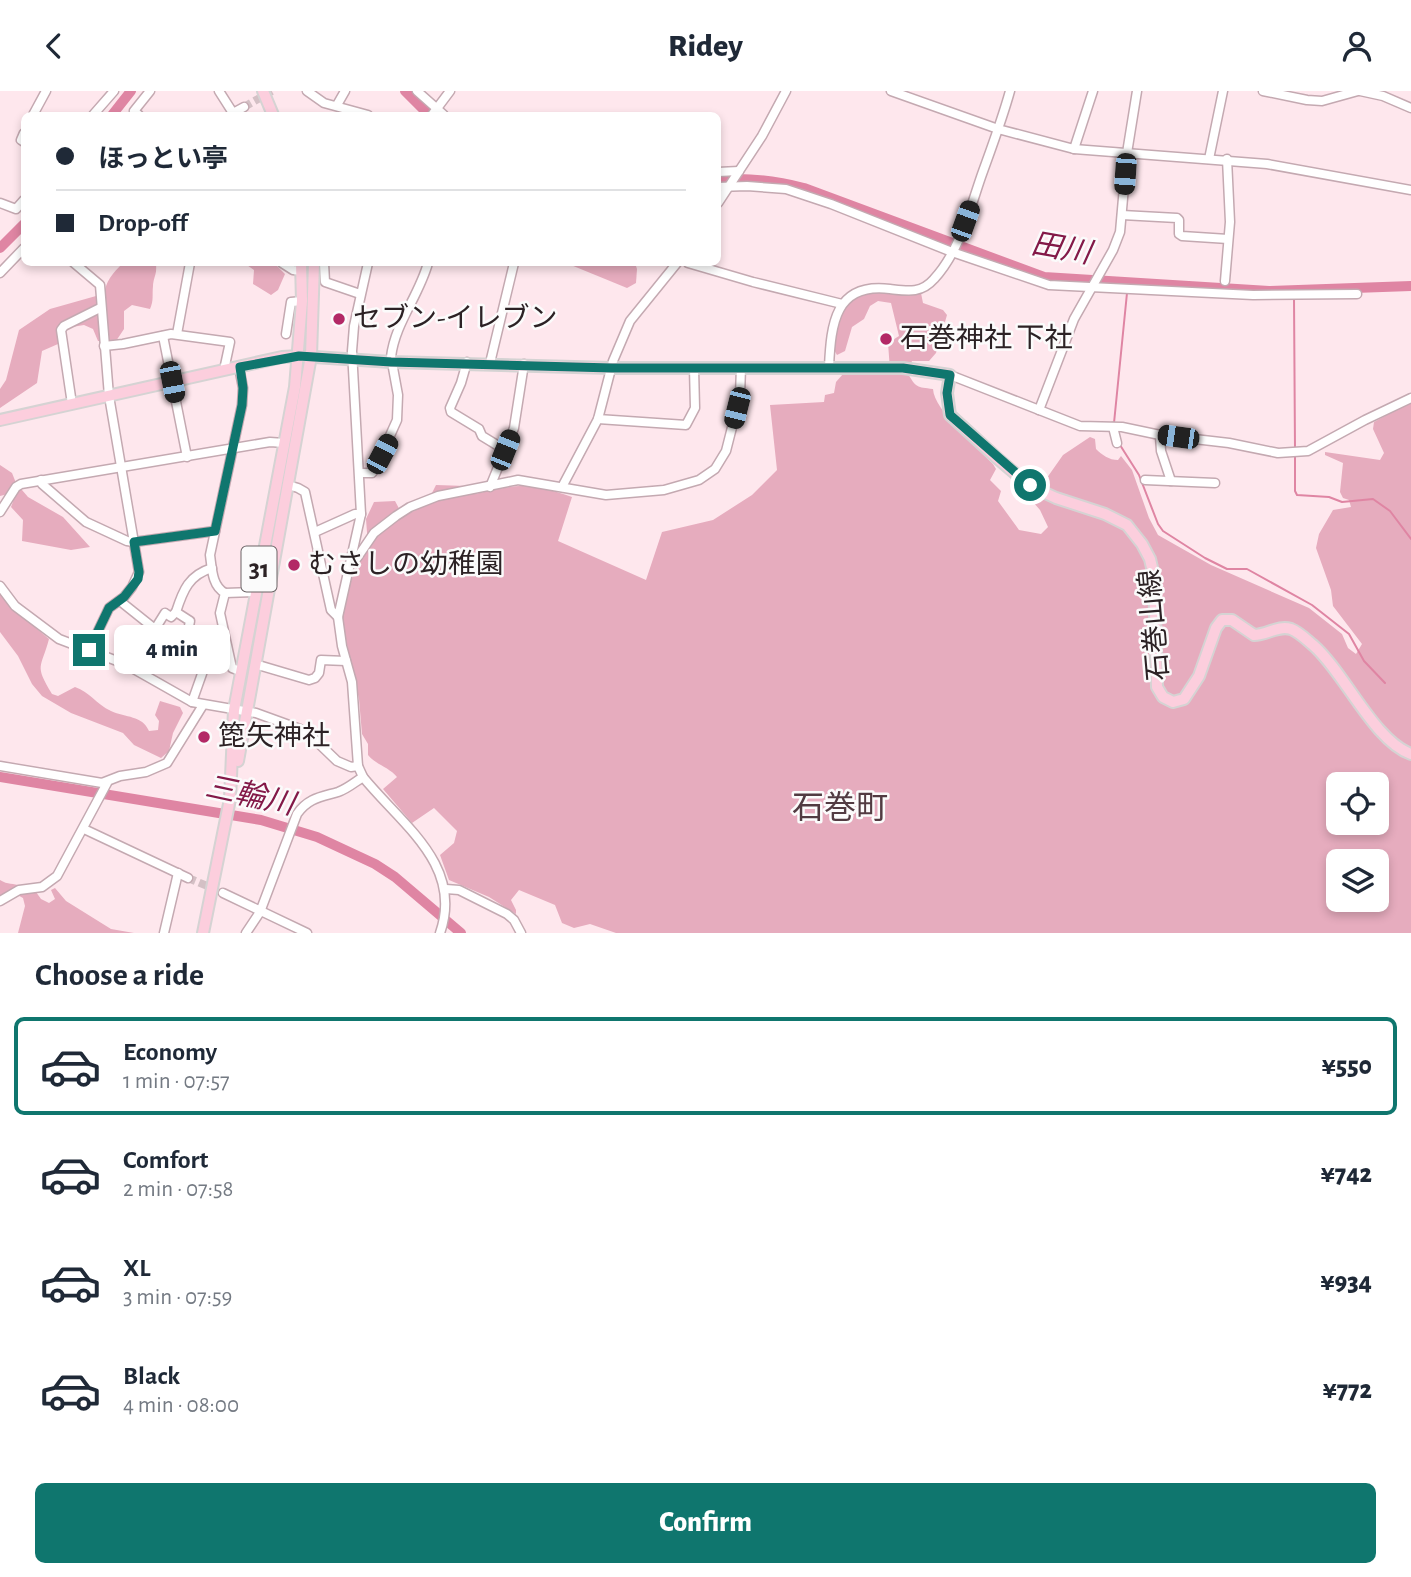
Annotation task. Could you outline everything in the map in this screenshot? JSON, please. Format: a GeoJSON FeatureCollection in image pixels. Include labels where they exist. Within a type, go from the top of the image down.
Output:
{"type":"FeatureCollection","features":[{"type":"Feature","properties":{"kind":"main road"},"geometry":{"type":"LineString","coordinates":[[263,91],[273,112]]}},
{"type":"Feature","properties":{"kind":"main road","name":"31"},"geometry":{"type":"LineString","coordinates":[[203,933],[288,485],[314,266]]}},
{"type":"Feature","properties":{"kind":"main road","name":"31"},"geometry":{"type":"LineString","coordinates":[[232,784],[234,710],[240,671],[284,443],[305,356],[301,267]]}},
{"type":"Feature","properties":{"kind":"main road"},"geometry":{"type":"LineString","coordinates":[[0,419],[224,370],[305,356],[391,362],[612,368],[921,369],[950,375]]}},
{"type":"Feature","properties":{"kind":"main road","name":"石巻山線"},"geometry":{"type":"LineString","coordinates":[[950,375],[947,393],[950,415],[972,435],[1030,485],[1056,498],[1105,514],[1127,525],[1142,544],[1150,559],[1154,576],[1155,661],[1157,687],[1163,697],[1172,702],[1184,699],[1199,676],[1216,628],[1222,620],[1232,620],[1254,635],[1280,628],[1290,629],[1307,639],[1327,659],[1378,729],[1398,748],[1411,754]]}},
{"type":"Feature","properties":{"kind":"main road","name":"31"},"geometry":{"type":"LineString","coordinates":[[197,933],[210,894]]}},
{"type":"Feature","properties":{"kind":"street"},"geometry":{"type":"LineString","coordinates":[[35,112],[46,91]]}},
{"type":"Feature","properties":{"kind":"street"},"geometry":{"type":"LineString","coordinates":[[96,112],[114,91]]}},
{"type":"Feature","properties":{"kind":"street"},"geometry":{"type":"LineString","coordinates":[[135,112],[150,91]]}},
{"type":"Feature","properties":{"kind":"street"},"geometry":{"type":"LineString","coordinates":[[219,91],[232,112]]}},
{"type":"Feature","properties":{"kind":"street"},"geometry":{"type":"LineString","coordinates":[[307,91],[324,103],[359,112]]}},
{"type":"Feature","properties":{"kind":"street"},"geometry":{"type":"LineString","coordinates":[[337,105],[345,91]]}},
{"type":"Feature","properties":{"kind":"street"},"geometry":{"type":"LineString","coordinates":[[417,91],[434,112],[450,91]]}},
{"type":"Feature","properties":{"kind":"street"},"geometry":{"type":"LineString","coordinates":[[721,199],[762,136],[786,91]]}},
{"type":"Feature","properties":{"kind":"street"},"geometry":{"type":"LineString","coordinates":[[891,91],[998,129],[1074,149],[1227,159],[1411,190]]}},
{"type":"Feature","properties":{"kind":"street"},"geometry":{"type":"LineString","coordinates":[[828,367],[835,320],[842,304],[856,292],[870,288],[915,291],[925,287],[933,281],[953,251],[1010,91]]}},
{"type":"Feature","properties":{"kind":"street"},"geometry":{"type":"LineString","coordinates":[[1074,149],[1093,91]]}},
{"type":"Feature","properties":{"kind":"street"},"geometry":{"type":"LineString","coordinates":[[1039,410],[1074,319],[1117,241],[1137,91]]}},
{"type":"Feature","properties":{"kind":"street"},"geometry":{"type":"LineString","coordinates":[[1209,159],[1223,91]]}},
{"type":"Feature","properties":{"kind":"street"},"geometry":{"type":"LineString","coordinates":[[1263,91],[1329,100],[1359,91],[1383,96],[1411,109]]}},
{"type":"Feature","properties":{"kind":"street"},"geometry":{"type":"LineString","coordinates":[[235,112],[244,107]]}},
{"type":"Feature","properties":{"kind":"street"},"geometry":{"type":"LineString","coordinates":[[1225,281],[1230,222],[1227,159]]}},
{"type":"Feature","properties":{"kind":"street"},"geometry":{"type":"LineString","coordinates":[[721,173],[739,172]]}},
{"type":"Feature","properties":{"kind":"street"},"geometry":{"type":"LineString","coordinates":[[721,187],[772,187],[798,193],[1034,281],[1090,287],[1266,296],[1357,294]]}},
{"type":"Feature","properties":{"kind":"street"},"geometry":{"type":"LineString","coordinates":[[0,203],[16,209],[21,203]]}},
{"type":"Feature","properties":{"kind":"street"},"geometry":{"type":"LineString","coordinates":[[1122,215],[1177,218],[1179,234],[1182,236],[1228,239]]}},
{"type":"Feature","properties":{"kind":"street"},"geometry":{"type":"LineString","coordinates":[[0,273],[21,250]]}},
{"type":"Feature","properties":{"kind":"street"},"geometry":{"type":"LineString","coordinates":[[78,266],[100,285],[108,396],[139,572],[132,587],[120,601],[109,608],[89,650]]}},
{"type":"Feature","properties":{"kind":"street"},"geometry":{"type":"LineString","coordinates":[[177,334],[189,266]]}},
{"type":"Feature","properties":{"kind":"street"},"geometry":{"type":"LineString","coordinates":[[324,266],[325,282],[360,294]]}},
{"type":"Feature","properties":{"kind":"street"},"geometry":{"type":"LineString","coordinates":[[367,266],[354,326],[352,359],[361,514],[341,599],[338,617],[340,639],[354,702],[358,766],[363,777],[437,864],[446,889],[443,930]]}},
{"type":"Feature","properties":{"kind":"street"},"geometry":{"type":"LineString","coordinates":[[359,473],[372,473],[395,428],[398,407],[391,349],[399,327],[418,292],[427,266]]}},
{"type":"Feature","properties":{"kind":"street"},"geometry":{"type":"LineString","coordinates":[[490,363],[513,266]]}},
{"type":"Feature","properties":{"kind":"street"},"geometry":{"type":"LineString","coordinates":[[562,487],[598,419],[612,368],[633,315],[674,266]]}},
{"type":"Feature","properties":{"kind":"street"},"geometry":{"type":"LineString","coordinates":[[698,266],[842,304]]}},
{"type":"Feature","properties":{"kind":"street"},"geometry":{"type":"LineString","coordinates":[[286,334],[290,302],[302,301]]}},
{"type":"Feature","properties":{"kind":"street"},"geometry":{"type":"LineString","coordinates":[[72,404],[61,330],[100,308]]}},
{"type":"Feature","properties":{"kind":"street"},"geometry":{"type":"LineString","coordinates":[[104,346],[177,334],[230,342],[224,370]]}},
{"type":"Feature","properties":{"kind":"street"},"geometry":{"type":"LineString","coordinates":[[163,336],[187,457]]}},
{"type":"Feature","properties":{"kind":"street"},"geometry":{"type":"LineString","coordinates":[[467,362],[450,408],[451,412],[479,429],[482,436],[505,450]]}},
{"type":"Feature","properties":{"kind":"street"},"geometry":{"type":"LineString","coordinates":[[490,487],[514,428],[524,364]]}},
{"type":"Feature","properties":{"kind":"street"},"geometry":{"type":"LineString","coordinates":[[240,367],[242,405],[211,555],[218,588],[225,593],[254,592]]}},
{"type":"Feature","properties":{"kind":"street"},"geometry":{"type":"LineString","coordinates":[[351,562],[358,558],[374,533],[410,507],[438,496],[518,480],[606,495],[651,492],[692,482],[709,474],[726,451],[740,396],[741,367]]}},
{"type":"Feature","properties":{"kind":"street"},"geometry":{"type":"LineString","coordinates":[[598,419],[687,425],[695,408],[694,368]]}},
{"type":"Feature","properties":{"kind":"street"},"geometry":{"type":"LineString","coordinates":[[950,375],[1080,426],[1113,427],[1222,442],[1278,453],[1308,451],[1411,398]]}},
{"type":"Feature","properties":{"kind":"street"},"geometry":{"type":"LineString","coordinates":[[1113,427],[1117,443]]}},
{"type":"Feature","properties":{"kind":"street"},"geometry":{"type":"LineString","coordinates":[[1160,435],[1161,451],[1171,481]]}},
{"type":"Feature","properties":{"kind":"street"},"geometry":{"type":"LineString","coordinates":[[0,512],[16,487],[41,480],[270,442],[284,443]]}},
{"type":"Feature","properties":{"kind":"street"},"geometry":{"type":"LineString","coordinates":[[41,480],[42,484],[86,522],[134,542],[215,531]]}},
{"type":"Feature","properties":{"kind":"street"},"geometry":{"type":"LineString","coordinates":[[1145,480],[1215,483]]}},
{"type":"Feature","properties":{"kind":"street"},"geometry":{"type":"LineString","coordinates":[[288,485],[305,492],[331,610],[338,617]]}},
{"type":"Feature","properties":{"kind":"street"},"geometry":{"type":"LineString","coordinates":[[315,532],[355,514],[361,514]]}},
{"type":"Feature","properties":{"kind":"street"},"geometry":{"type":"LineString","coordinates":[[120,601],[155,629],[165,613],[171,617],[176,612],[187,583],[212,568]]}},
{"type":"Feature","properties":{"kind":"street"},"geometry":{"type":"LineString","coordinates":[[0,586],[15,606],[59,639],[125,664],[192,702],[268,716],[300,729],[337,761],[352,767],[358,766]]}},
{"type":"Feature","properties":{"kind":"street"},"geometry":{"type":"LineString","coordinates":[[225,593],[219,613],[232,668],[240,671]]}},
{"type":"Feature","properties":{"kind":"street"},"geometry":{"type":"LineString","coordinates":[[176,612],[190,621],[183,657],[197,664],[203,671],[192,702]]}},
{"type":"Feature","properties":{"kind":"street"},"geometry":{"type":"LineString","coordinates":[[255,664],[309,680],[319,673],[321,660],[346,661]]}},
{"type":"Feature","properties":{"kind":"street"},"geometry":{"type":"LineString","coordinates":[[0,901],[19,890],[43,887],[50,883],[57,876],[84,829],[106,785],[120,776],[146,772],[167,763],[203,705]]}},
{"type":"Feature","properties":{"kind":"street"},"geometry":{"type":"LineString","coordinates":[[0,766],[106,785]]}},
{"type":"Feature","properties":{"kind":"street"},"geometry":{"type":"LineString","coordinates":[[246,933],[260,912],[288,836],[302,807],[311,800],[345,789],[363,777]]}},
{"type":"Feature","properties":{"kind":"street"},"geometry":{"type":"LineString","coordinates":[[84,829],[188,878]]}},
{"type":"Feature","properties":{"kind":"street"},"geometry":{"type":"LineString","coordinates":[[164,933],[178,873]]}},
{"type":"Feature","properties":{"kind":"street"},"geometry":{"type":"LineString","coordinates":[[446,889],[459,890],[507,914],[521,933]]}},
{"type":"Feature","properties":{"kind":"street"},"geometry":{"type":"LineString","coordinates":[[223,893],[307,933]]}},
{"type":"Feature","properties":{"kind":"shaded area"},"geometry":{"type":"Polygon","coordinates":[[[120,266],[156,266],[150,309],[132,305],[124,311],[124,329],[116,341],[98,341],[93,329],[84,325],[60,329],[58,344],[42,351],[37,383],[0,408],[0,389],[6,380],[19,330],[50,309],[96,296],[104,297],[113,274],[120,266]]]}},
{"type":"Feature","properties":{"kind":"shaded area"},"geometry":{"type":"Polygon","coordinates":[[[248,266],[277,266],[285,274],[278,290],[271,295],[253,284],[254,270],[248,266]]]}},
{"type":"Feature","properties":{"kind":"shaded area"},"geometry":{"type":"Polygon","coordinates":[[[573,266],[636,266],[636,283],[627,288],[573,266]]]}},
{"type":"Feature","properties":{"kind":"shaded area"},"geometry":{"type":"Polygon","coordinates":[[[879,290],[921,293],[923,303],[943,310],[947,315],[936,353],[929,361],[912,361],[907,372],[917,386],[933,389],[935,398],[948,418],[993,464],[996,469],[990,480],[1001,491],[998,501],[1019,530],[1041,534],[1048,527],[1040,510],[1020,487],[1022,483],[1037,492],[1063,455],[1090,437],[1095,439],[1096,449],[1101,453],[1115,460],[1121,456],[1132,470],[1158,535],[1211,565],[1309,608],[1342,634],[1348,648],[1356,654],[1362,644],[1333,606],[1331,590],[1316,548],[1319,534],[1333,510],[1351,507],[1349,500],[1343,498],[1340,492],[1343,463],[1325,455],[1325,452],[1380,460],[1384,453],[1373,429],[1374,422],[1411,402],[1411,933],[616,933],[590,924],[574,928],[562,923],[555,905],[519,890],[511,900],[516,914],[489,897],[449,880],[440,855],[454,843],[457,831],[434,808],[412,823],[383,789],[397,777],[368,755],[368,744],[362,734],[359,699],[342,622],[348,589],[359,560],[368,546],[366,519],[374,502],[395,501],[403,516],[426,505],[436,485],[466,486],[475,494],[524,486],[557,492],[572,497],[558,541],[646,580],[662,532],[713,520],[752,495],[777,470],[770,405],[824,402],[825,395],[834,393],[836,382],[843,374],[881,374],[890,370],[888,343],[899,336],[891,303],[878,301],[870,306],[864,319],[852,327],[845,351],[837,355],[833,348],[843,309],[856,298],[879,290]]]}},
{"type":"Feature","properties":{"kind":"shaded area"},"geometry":{"type":"Polygon","coordinates":[[[0,465],[12,473],[16,483],[28,497],[63,517],[90,547],[71,550],[22,541],[23,520],[11,507],[14,499],[8,494],[0,496],[0,465]]]}},
{"type":"Feature","properties":{"kind":"shaded area"},"geometry":{"type":"Polygon","coordinates":[[[0,591],[18,613],[49,639],[41,671],[52,694],[58,696],[75,687],[111,711],[138,719],[149,731],[158,730],[159,721],[155,715],[160,701],[180,707],[183,713],[173,733],[169,751],[161,758],[134,745],[123,733],[71,713],[42,696],[0,632],[0,591]]]}},
{"type":"Feature","properties":{"kind":"shaded area"},"geometry":{"type":"Polygon","coordinates":[[[0,880],[36,892],[41,899],[49,903],[55,899],[51,890],[55,888],[66,901],[111,929],[134,933],[18,933],[25,906],[23,898],[12,892],[0,896],[0,880]]]}},
{"type":"Feature","properties":{"kind":"waterway"},"geometry":{"type":"LineString","coordinates":[[114,112],[131,91]]}},
{"type":"Feature","properties":{"kind":"waterway","name":"田川"},"geometry":{"type":"LineString","coordinates":[[405,91],[426,112]]}},
{"type":"Feature","properties":{"kind":"waterway","name":"田川"},"geometry":{"type":"LineString","coordinates":[[721,180],[761,180],[804,188],[1044,277],[1269,291],[1411,286]]}},
{"type":"Feature","properties":{"kind":"waterway"},"geometry":{"type":"LineString","coordinates":[[0,248],[21,227]]}},
{"type":"Feature","properties":{"kind":"waterway"},"geometry":{"type":"LineString","coordinates":[[1114,423],[1127,293]]}},
{"type":"Feature","properties":{"kind":"waterway"},"geometry":{"type":"LineString","coordinates":[[1294,298],[1295,450]]}},
{"type":"Feature","properties":{"kind":"waterway"},"geometry":{"type":"LineString","coordinates":[[1120,445],[1139,475],[1163,531],[1227,569],[1247,569],[1312,605],[1349,634],[1364,661],[1385,683]]}},
{"type":"Feature","properties":{"kind":"waterway"},"geometry":{"type":"LineString","coordinates":[[1295,455],[1297,495],[1329,497],[1342,502],[1373,499],[1390,511],[1411,539]]}},
{"type":"Feature","properties":{"kind":"waterway","name":"三輪川"},"geometry":{"type":"LineString","coordinates":[[0,777],[261,820],[317,837],[375,864],[395,877],[461,933]]}},
{"type":"Feature","properties":{"kind":"tunnel"},"geometry":{"type":"LineString","coordinates":[[244,107],[272,91]]}},
{"type":"Feature","properties":{"kind":"tunnel"},"geometry":{"type":"LineString","coordinates":[[188,878],[217,890]]}},
{"type":"Feature","properties":{"kind":"place","name":"セブン-イレブン"},"geometry":{"type":"Point","coordinates":[339,319]}},
{"type":"Feature","properties":{"kind":"place","name":"石巻神社 下社"},"geometry":{"type":"Point","coordinates":[886,339]}},
{"type":"Feature","properties":{"kind":"place","name":"むさしの幼稚園"},"geometry":{"type":"Point","coordinates":[294,565]}},
{"type":"Feature","properties":{"kind":"place","name":"箆矢神社"},"geometry":{"type":"Point","coordinates":[204,737]}},
{"type":"Feature","properties":{"kind":"district","name":"石巻町"},"geometry":{"type":"Point","coordinates":[840,808]}},
{"type":"Feature","properties":{"kind":"route"},"geometry":{"type":"LineString","coordinates":[[89,650],[111,605],[120,601],[138,579],[134,542],[215,531],[242,405],[240,367],[282,357],[612,368],[921,369],[950,375],[947,393],[950,415],[1030,485]]}}]}
